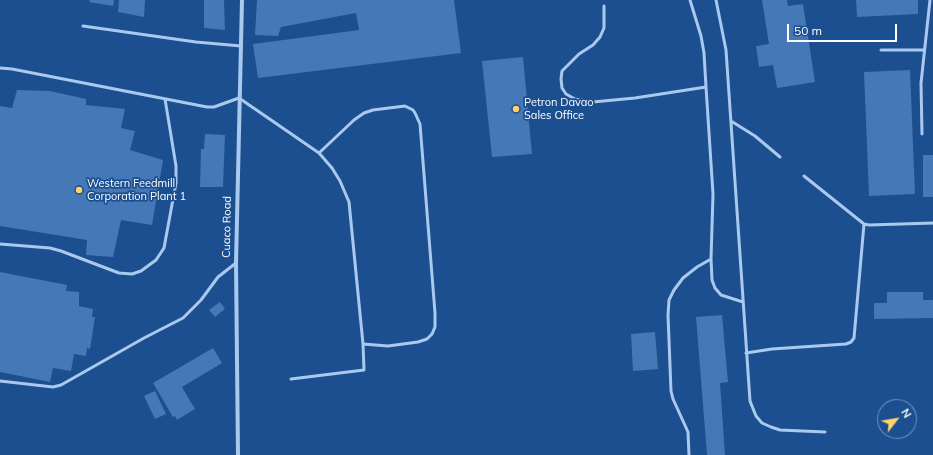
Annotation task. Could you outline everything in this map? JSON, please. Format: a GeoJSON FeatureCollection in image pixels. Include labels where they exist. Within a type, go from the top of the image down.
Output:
{"type":"FeatureCollection","features":[{"type":"Feature","properties":{"kind":"street","name":"Cuaco Road"},"geometry":{"type":"LineString","coordinates":[[238,455],[236,262],[242,0]]}},
{"type":"Feature","properties":{"kind":"lane"},"geometry":{"type":"LineString","coordinates":[[690,0],[703,47],[713,194],[711,258],[712,280],[721,295],[743,302]]}},
{"type":"Feature","properties":{"kind":"lane"},"geometry":{"type":"LineString","coordinates":[[716,0],[726,50],[750,401],[756,416],[762,423],[771,427],[780,430],[825,432]]}},
{"type":"Feature","properties":{"kind":"lane"},"geometry":{"type":"LineString","coordinates":[[922,134],[921,83],[930,0]]}},
{"type":"Feature","properties":{"kind":"lane"},"geometry":{"type":"LineString","coordinates":[[604,6],[604,28],[600,37],[593,45],[579,54],[562,71],[561,83],[566,94],[575,99],[593,102],[635,98],[706,87]]}},
{"type":"Feature","properties":{"kind":"lane"},"geometry":{"type":"LineString","coordinates":[[83,26],[196,42],[241,46]]}},
{"type":"Feature","properties":{"kind":"lane"},"geometry":{"type":"LineString","coordinates":[[881,50],[924,50]]}},
{"type":"Feature","properties":{"kind":"lane"},"geometry":{"type":"LineString","coordinates":[[0,68],[12,69],[207,107],[214,107],[239,98],[319,153],[332,168],[340,181],[349,202],[363,344],[364,370],[291,379]]}},
{"type":"Feature","properties":{"kind":"lane"},"geometry":{"type":"LineString","coordinates":[[0,244],[50,248],[119,273],[132,274],[153,264],[164,248],[176,184],[176,166],[165,99]]}},
{"type":"Feature","properties":{"kind":"lane"},"geometry":{"type":"LineString","coordinates":[[319,153],[354,120],[364,113],[373,110],[405,106],[413,110],[420,124],[435,327],[432,334],[427,339],[418,342],[388,346],[363,344]]}},
{"type":"Feature","properties":{"kind":"lane"},"geometry":{"type":"LineString","coordinates":[[731,121],[755,136],[780,157]]}},
{"type":"Feature","properties":{"kind":"lane"},"geometry":{"type":"LineString","coordinates":[[804,176],[864,224],[933,223]]}},
{"type":"Feature","properties":{"kind":"lane"},"geometry":{"type":"LineString","coordinates":[[746,353],[772,349],[846,344],[851,342],[854,338],[864,224]]}},
{"type":"Feature","properties":{"kind":"lane"},"geometry":{"type":"LineString","coordinates":[[689,455],[688,432],[673,400],[668,315],[669,300],[683,278],[711,258]]}},
{"type":"Feature","properties":{"kind":"lane"},"geometry":{"type":"LineString","coordinates":[[0,381],[53,388],[61,385],[144,338],[183,318],[201,300],[218,277],[236,262]]}},
{"type":"Feature","properties":{"kind":"building"},"geometry":{"type":"Polygon","coordinates":[[[90,0],[114,0],[113,6],[89,2],[90,0]]]}},
{"type":"Feature","properties":{"kind":"building"},"geometry":{"type":"Polygon","coordinates":[[[119,0],[145,0],[144,17],[118,12],[119,0]]]}},
{"type":"Feature","properties":{"kind":"building"},"geometry":{"type":"Polygon","coordinates":[[[204,0],[224,0],[225,30],[204,28],[204,0]]]}},
{"type":"Feature","properties":{"kind":"building"},"geometry":{"type":"Polygon","coordinates":[[[257,0],[454,0],[461,53],[258,78],[253,44],[359,30],[356,13],[281,27],[278,36],[255,35],[257,0]]]}},
{"type":"Feature","properties":{"kind":"building"},"geometry":{"type":"Polygon","coordinates":[[[762,0],[787,0],[788,6],[803,4],[815,82],[777,88],[773,65],[759,67],[756,46],[769,44],[762,0]]]}},
{"type":"Feature","properties":{"kind":"building"},"geometry":{"type":"Polygon","coordinates":[[[856,0],[918,0],[918,14],[857,17],[856,0]]]}},
{"type":"Feature","properties":{"kind":"building"},"geometry":{"type":"Polygon","coordinates":[[[523,57],[532,154],[492,157],[482,61],[523,57]]]}},
{"type":"Feature","properties":{"kind":"building"},"geometry":{"type":"Polygon","coordinates":[[[910,70],[915,194],[869,196],[864,72],[910,70]]]}},
{"type":"Feature","properties":{"kind":"building","name":"Western Feedmill Corporation Plant 1"},"geometry":{"type":"Polygon","coordinates":[[[17,90],[50,91],[86,99],[86,105],[125,109],[121,128],[135,131],[130,150],[163,160],[152,225],[121,220],[113,257],[86,255],[87,240],[0,226],[0,106],[12,108],[17,90]]]}},
{"type":"Feature","properties":{"kind":"building"},"geometry":{"type":"Polygon","coordinates":[[[205,134],[225,135],[223,187],[200,187],[201,149],[204,149],[205,134]]]}},
{"type":"Feature","properties":{"kind":"building"},"geometry":{"type":"Polygon","coordinates":[[[923,155],[933,155],[933,197],[923,197],[923,155]]]}},
{"type":"Feature","properties":{"kind":"building"},"geometry":{"type":"Polygon","coordinates":[[[0,272],[67,285],[66,291],[79,292],[79,306],[93,309],[92,317],[95,317],[90,349],[87,348],[86,356],[74,354],[71,371],[53,368],[50,382],[0,372],[0,272]]]}},
{"type":"Feature","properties":{"kind":"building"},"geometry":{"type":"Polygon","coordinates":[[[887,292],[923,292],[923,300],[933,300],[933,318],[874,319],[874,303],[887,303],[887,292]]]}},
{"type":"Feature","properties":{"kind":"building"},"geometry":{"type":"Polygon","coordinates":[[[220,302],[225,309],[215,317],[209,310],[220,302]]]}},
{"type":"Feature","properties":{"kind":"building"},"geometry":{"type":"Polygon","coordinates":[[[722,315],[728,382],[720,383],[725,455],[707,455],[696,317],[722,315]]]}},
{"type":"Feature","properties":{"kind":"building"},"geometry":{"type":"Polygon","coordinates":[[[655,332],[658,369],[633,371],[631,334],[655,332]]]}},
{"type":"Feature","properties":{"kind":"building"},"geometry":{"type":"Polygon","coordinates":[[[213,348],[222,363],[182,387],[195,409],[177,420],[175,416],[173,417],[153,383],[213,348]]]}},
{"type":"Feature","properties":{"kind":"building"},"geometry":{"type":"Polygon","coordinates":[[[155,391],[166,414],[155,419],[144,396],[155,391]]]}},
{"type":"Feature","properties":{"kind":"place","name":"Petron Davao Sales Office"},"geometry":{"type":"Point","coordinates":[516,109]}},
{"type":"Feature","properties":{"kind":"place","name":"Western Feedmill Corporation Plant 1"},"geometry":{"type":"Point","coordinates":[79,190]}}]}
